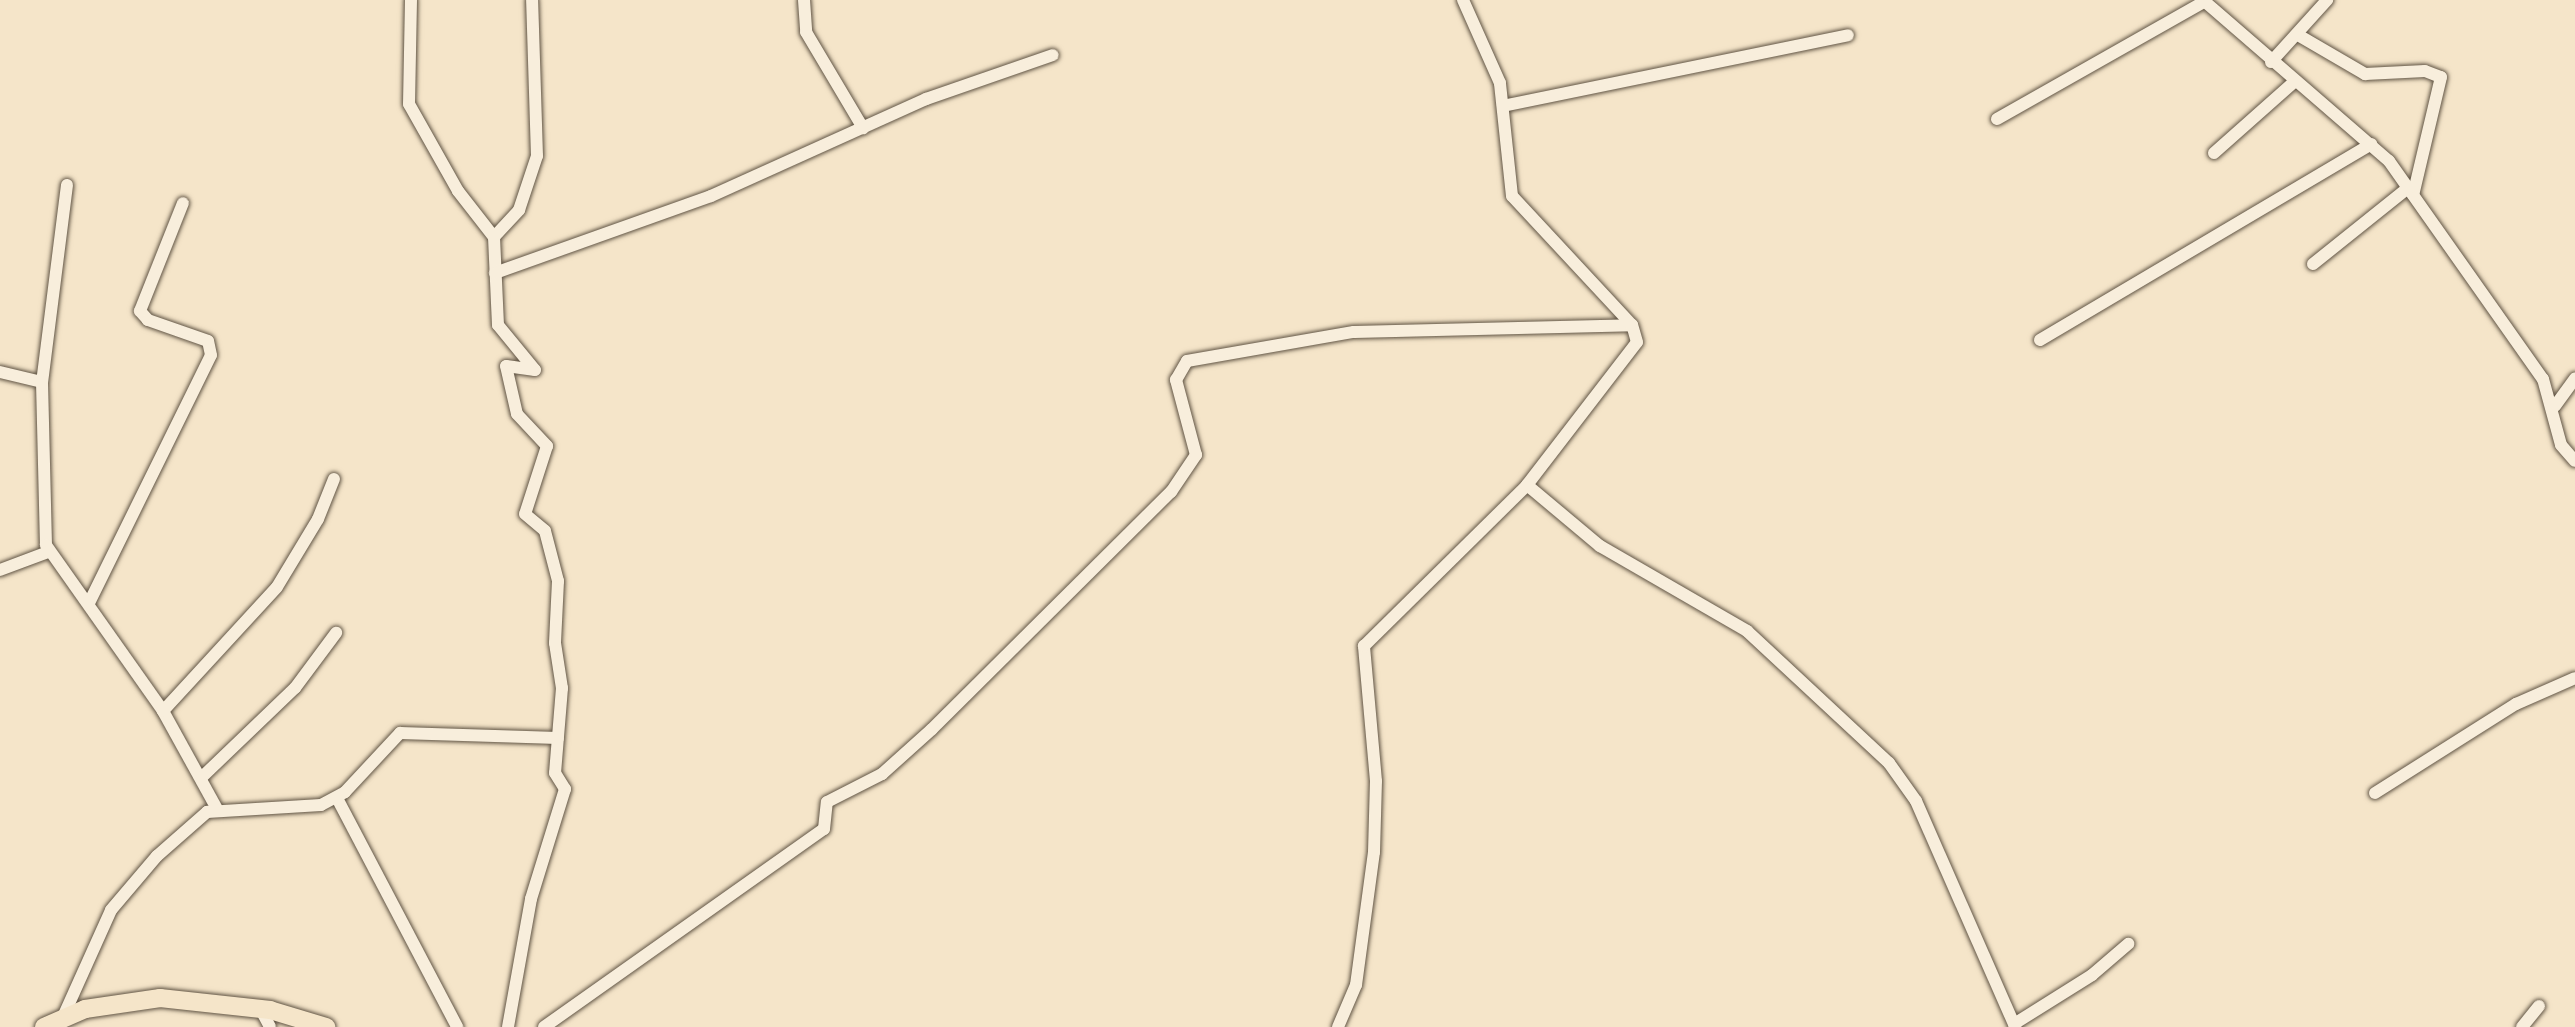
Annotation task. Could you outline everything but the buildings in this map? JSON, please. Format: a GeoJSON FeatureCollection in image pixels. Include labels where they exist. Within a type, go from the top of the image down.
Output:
{"type":"FeatureCollection","features":[{"type":"Feature","properties":{"kind":"main road"},"geometry":{"type":"LineString","coordinates":[[44,1027],[64,1017],[160,998],[260,1008],[326,1027]]}},
{"type":"Feature","properties":{"kind":"street"},"geometry":{"type":"LineString","coordinates":[[411,0],[413,113],[458,191],[494,237],[498,325],[535,370],[506,366],[517,414],[547,446],[525,514],[545,531],[558,581],[558,738],[555,773],[565,789],[531,899],[508,1027]]}},
{"type":"Feature","properties":{"kind":"street"},"geometry":{"type":"LineString","coordinates":[[494,237],[519,210],[537,156],[540,107],[531,0]]}},
{"type":"Feature","properties":{"kind":"street"},"geometry":{"type":"LineString","coordinates":[[804,0],[806,32],[863,128]]}},
{"type":"Feature","properties":{"kind":"street"},"geometry":{"type":"LineString","coordinates":[[1338,1027],[1356,985],[1374,852],[1372,724],[1361,653],[1527,485],[1633,351],[1632,325],[1512,196],[1500,83],[1463,0]]}},
{"type":"Feature","properties":{"kind":"street"},"geometry":{"type":"LineString","coordinates":[[2271,62],[2327,0]]}},
{"type":"Feature","properties":{"kind":"street"},"geometry":{"type":"LineString","coordinates":[[1997,119],[2203,1],[2294,82],[2371,144],[2410,192],[2539,373],[2555,406],[2561,445],[2575,461]]}},
{"type":"Feature","properties":{"kind":"street"},"geometry":{"type":"LineString","coordinates":[[1503,106],[1848,35]]}},
{"type":"Feature","properties":{"kind":"street"},"geometry":{"type":"LineString","coordinates":[[2298,35],[2365,74],[2425,71],[2441,77],[2434,127],[2410,192],[2313,264]]}},
{"type":"Feature","properties":{"kind":"street"},"geometry":{"type":"LineString","coordinates":[[495,272],[711,196],[926,99],[1053,55]]}},
{"type":"Feature","properties":{"kind":"street"},"geometry":{"type":"LineString","coordinates":[[2214,153],[2294,82]]}},
{"type":"Feature","properties":{"kind":"street"},"geometry":{"type":"LineString","coordinates":[[2040,340],[2371,144]]}},
{"type":"Feature","properties":{"kind":"street"},"geometry":{"type":"LineString","coordinates":[[67,185],[42,382],[40,474],[48,552],[89,603],[163,711],[217,809]]}},
{"type":"Feature","properties":{"kind":"street"},"geometry":{"type":"LineString","coordinates":[[89,603],[211,355],[208,341],[148,320],[140,311],[183,202]]}},
{"type":"Feature","properties":{"kind":"street"},"geometry":{"type":"LineString","coordinates":[[544,1027],[824,830],[827,802],[882,774],[942,720],[1171,492],[1196,455],[1176,380],[1187,361],[1354,332],[1632,325]]}},
{"type":"Feature","properties":{"kind":"street"},"geometry":{"type":"LineString","coordinates":[[0,372],[42,382]]}},
{"type":"Feature","properties":{"kind":"street"},"geometry":{"type":"LineString","coordinates":[[2555,406],[2575,378]]}},
{"type":"Feature","properties":{"kind":"street"},"geometry":{"type":"LineString","coordinates":[[163,711],[276,587],[318,519],[334,479]]}},
{"type":"Feature","properties":{"kind":"street"},"geometry":{"type":"LineString","coordinates":[[1527,485],[1600,546],[1747,631],[1889,763],[1916,801],[2014,1025],[2092,975],[2128,944]]}},
{"type":"Feature","properties":{"kind":"street"},"geometry":{"type":"LineString","coordinates":[[0,570],[48,552]]}},
{"type":"Feature","properties":{"kind":"street"},"geometry":{"type":"LineString","coordinates":[[201,778],[295,688],[336,633]]}},
{"type":"Feature","properties":{"kind":"street"},"geometry":{"type":"LineString","coordinates":[[2375,793],[2516,704],[2575,678]]}},
{"type":"Feature","properties":{"kind":"street"},"geometry":{"type":"LineString","coordinates":[[64,1017],[98,932],[127,890],[186,830],[217,809],[297,809],[337,797],[400,733],[558,738]]}},
{"type":"Feature","properties":{"kind":"street"},"geometry":{"type":"LineString","coordinates":[[337,797],[457,1027]]}},
{"type":"Feature","properties":{"kind":"street"},"geometry":{"type":"LineString","coordinates":[[2522,1027],[2539,1006]]}},
{"type":"Feature","properties":{"kind":"street"},"geometry":{"type":"LineString","coordinates":[[260,1008],[270,1027]]}}]}
